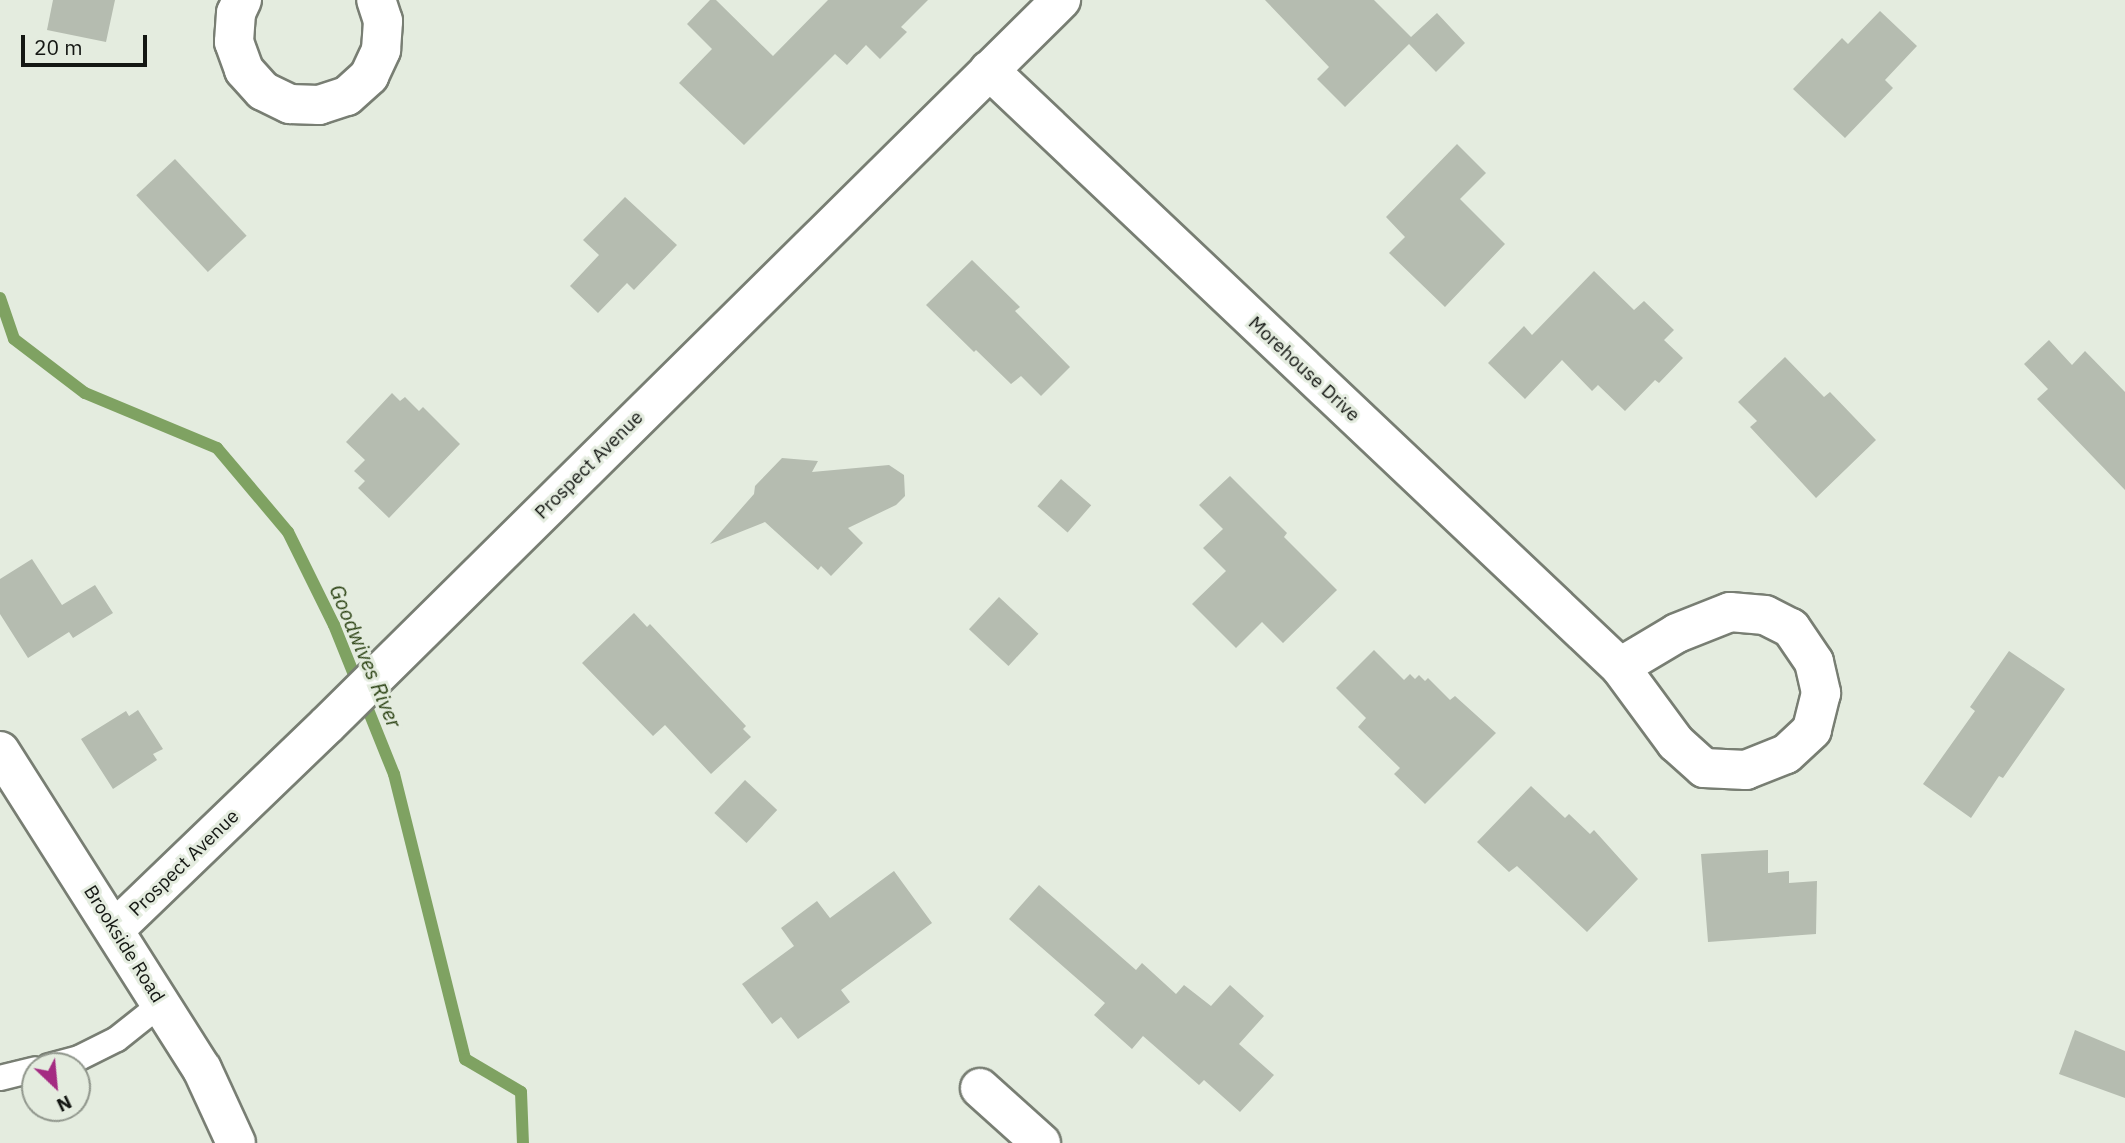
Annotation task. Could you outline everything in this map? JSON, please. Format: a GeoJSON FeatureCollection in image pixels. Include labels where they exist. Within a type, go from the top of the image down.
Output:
{"type":"FeatureCollection","features":[{"type":"Feature","properties":{"kind":"street"},"geometry":{"type":"LineString","coordinates":[[242,0],[236,13],[234,42],[244,70],[264,91],[290,104],[319,105],[347,96],[369,76],[382,50],[383,21],[376,0]]}},
{"type":"Feature","properties":{"kind":"street","name":"Prospect Avenue"},"geometry":{"type":"LineString","coordinates":[[115,929],[327,725],[1061,0]]}},
{"type":"Feature","properties":{"kind":"street","name":"Morehouse Drive"},"geometry":{"type":"LineString","coordinates":[[989,70],[1620,667],[1676,743],[1704,768],[1745,770],[1786,754],[1812,730],[1821,693],[1814,662],[1791,628],[1765,615],[1730,612],[1677,632],[1620,667]]}},
{"type":"Feature","properties":{"kind":"street","name":"Brookside Road"},"geometry":{"type":"LineString","coordinates":[[0,751],[202,1069],[236,1143]]}},
{"type":"Feature","properties":{"kind":"street"},"geometry":{"type":"LineString","coordinates":[[981,1088],[1041,1143]]}},
{"type":"Feature","properties":{"kind":"lane"},"geometry":{"type":"LineString","coordinates":[[91,1052],[117,1039],[161,1004]]}},
{"type":"Feature","properties":{"kind":"lane"},"geometry":{"type":"LineString","coordinates":[[0,1078],[21,1073]]}},
{"type":"Feature","properties":{"kind":"building"},"geometry":{"type":"Polygon","coordinates":[[[53,0],[115,0],[106,42],[47,30],[53,0]]]}},
{"type":"Feature","properties":{"kind":"building"},"geometry":{"type":"Polygon","coordinates":[[[710,0],[716,0],[773,56],[828,0],[928,0],[901,27],[907,32],[880,59],[866,45],[847,65],[835,54],[744,145],[679,83],[712,49],[687,24],[710,0]]]}},
{"type":"Feature","properties":{"kind":"building"},"geometry":{"type":"Polygon","coordinates":[[[1265,0],[1374,0],[1411,37],[1437,13],[1465,43],[1436,72],[1409,44],[1345,107],[1317,79],[1329,67],[1265,0]]]}},
{"type":"Feature","properties":{"kind":"building"},"geometry":{"type":"Polygon","coordinates":[[[1880,11],[1917,46],[1885,80],[1893,88],[1845,138],[1793,89],[1842,38],[1848,44],[1880,11]]]}},
{"type":"Feature","properties":{"kind":"building"},"geometry":{"type":"Polygon","coordinates":[[[1457,144],[1486,173],[1460,199],[1505,244],[1445,307],[1389,253],[1405,237],[1386,217],[1457,144]]]}},
{"type":"Feature","properties":{"kind":"building"},"geometry":{"type":"Polygon","coordinates":[[[175,159],[247,236],[208,272],[136,195],[175,159]]]}},
{"type":"Feature","properties":{"kind":"building"},"geometry":{"type":"Polygon","coordinates":[[[625,197],[677,245],[634,290],[627,283],[598,313],[570,286],[599,255],[583,240],[625,197]]]}},
{"type":"Feature","properties":{"kind":"building"},"geometry":{"type":"Polygon","coordinates":[[[972,260],[1020,307],[1015,311],[1070,367],[1041,396],[1021,376],[1011,384],[926,305],[972,260]]]}},
{"type":"Feature","properties":{"kind":"building"},"geometry":{"type":"Polygon","coordinates":[[[1594,271],[1634,310],[1644,301],[1674,330],[1664,340],[1683,358],[1659,383],[1655,380],[1625,411],[1598,385],[1592,391],[1562,360],[1525,399],[1488,363],[1524,326],[1532,335],[1594,271]]]}},
{"type":"Feature","properties":{"kind":"building"},"geometry":{"type":"Polygon","coordinates":[[[2049,340],[2072,365],[2085,351],[2125,392],[2125,490],[2037,399],[2048,389],[2024,364],[2049,340]]]}},
{"type":"Feature","properties":{"kind":"building"},"geometry":{"type":"Polygon","coordinates":[[[1785,357],[1824,397],[1830,392],[1876,440],[1816,498],[1750,427],[1757,421],[1738,402],[1785,357]]]}},
{"type":"Feature","properties":{"kind":"building"},"geometry":{"type":"Polygon","coordinates":[[[392,393],[400,401],[405,397],[419,411],[423,407],[460,444],[389,518],[358,488],[365,481],[354,471],[365,460],[346,442],[392,393]]]}},
{"type":"Feature","properties":{"kind":"building"},"geometry":{"type":"Polygon","coordinates":[[[782,458],[818,461],[812,472],[889,465],[904,475],[905,496],[896,505],[848,528],[863,543],[831,576],[821,566],[818,570],[765,522],[710,544],[754,494],[755,486],[782,458]]]}},
{"type":"Feature","properties":{"kind":"building"},"geometry":{"type":"Polygon","coordinates":[[[1230,476],[1287,533],[1284,537],[1337,590],[1283,643],[1262,622],[1236,648],[1192,604],[1226,571],[1203,548],[1223,529],[1199,505],[1230,476]]]}},
{"type":"Feature","properties":{"kind":"building"},"geometry":{"type":"Polygon","coordinates":[[[1061,479],[1091,505],[1068,532],[1037,506],[1061,479]]]}},
{"type":"Feature","properties":{"kind":"building"},"geometry":{"type":"Polygon","coordinates":[[[32,559],[62,605],[95,585],[113,613],[73,638],[69,632],[28,658],[0,614],[0,579],[32,559]]]}},
{"type":"Feature","properties":{"kind":"building"},"geometry":{"type":"Polygon","coordinates":[[[999,597],[1038,634],[1008,666],[969,629],[999,597]]]}},
{"type":"Feature","properties":{"kind":"building"},"geometry":{"type":"Polygon","coordinates":[[[634,613],[647,627],[650,624],[746,726],[743,729],[751,737],[711,774],[665,725],[653,736],[582,663],[634,613]]]}},
{"type":"Feature","properties":{"kind":"building"},"geometry":{"type":"Polygon","coordinates":[[[1374,650],[1404,680],[1410,674],[1415,679],[1419,675],[1425,681],[1428,678],[1450,700],[1455,696],[1496,733],[1425,804],[1394,774],[1400,768],[1358,727],[1366,718],[1336,688],[1374,650]]]}},
{"type":"Feature","properties":{"kind":"building"},"geometry":{"type":"Polygon","coordinates":[[[2009,651],[2065,689],[2003,778],[1999,776],[1971,818],[1923,784],[1975,711],[1970,707],[2009,651]]]}},
{"type":"Feature","properties":{"kind":"building"},"geometry":{"type":"Polygon","coordinates":[[[138,710],[163,749],[153,754],[157,760],[113,789],[81,739],[126,711],[129,716],[138,710]]]}},
{"type":"Feature","properties":{"kind":"building"},"geometry":{"type":"Polygon","coordinates":[[[745,780],[777,810],[746,843],[714,813],[745,780]]]}},
{"type":"Feature","properties":{"kind":"building"},"geometry":{"type":"Polygon","coordinates":[[[1531,786],[1565,818],[1569,814],[1590,834],[1594,830],[1638,879],[1587,932],[1517,866],[1509,872],[1477,842],[1531,786]]]}},
{"type":"Feature","properties":{"kind":"building"},"geometry":{"type":"Polygon","coordinates":[[[1768,850],[1768,873],[1789,871],[1789,883],[1817,881],[1816,934],[1708,942],[1701,854],[1768,850]]]}},
{"type":"Feature","properties":{"kind":"building"},"geometry":{"type":"Polygon","coordinates":[[[894,871],[932,923],[841,990],[850,1002],[798,1039],[781,1017],[772,1024],[742,984],[794,946],[781,928],[817,901],[830,918],[894,871]]]}},
{"type":"Feature","properties":{"kind":"building"},"geometry":{"type":"Polygon","coordinates":[[[1039,885],[1136,970],[1142,963],[1176,994],[1184,985],[1211,1006],[1230,985],[1264,1016],[1239,1044],[1274,1075],[1240,1112],[1204,1080],[1199,1085],[1143,1036],[1132,1049],[1094,1015],[1105,1003],[1009,919],[1039,885]]]}},
{"type":"Feature","properties":{"kind":"building"},"geometry":{"type":"Polygon","coordinates":[[[2075,1030],[2125,1051],[2125,1098],[2059,1074],[2075,1030]]]}},
{"type":"Feature","properties":{"kind":"waterway","name":"Goodwives River"},"geometry":{"type":"LineString","coordinates":[[0,298],[14,339],[85,393],[217,448],[288,532],[334,625],[394,774],[465,1059],[521,1092],[523,1143]]}}]}
